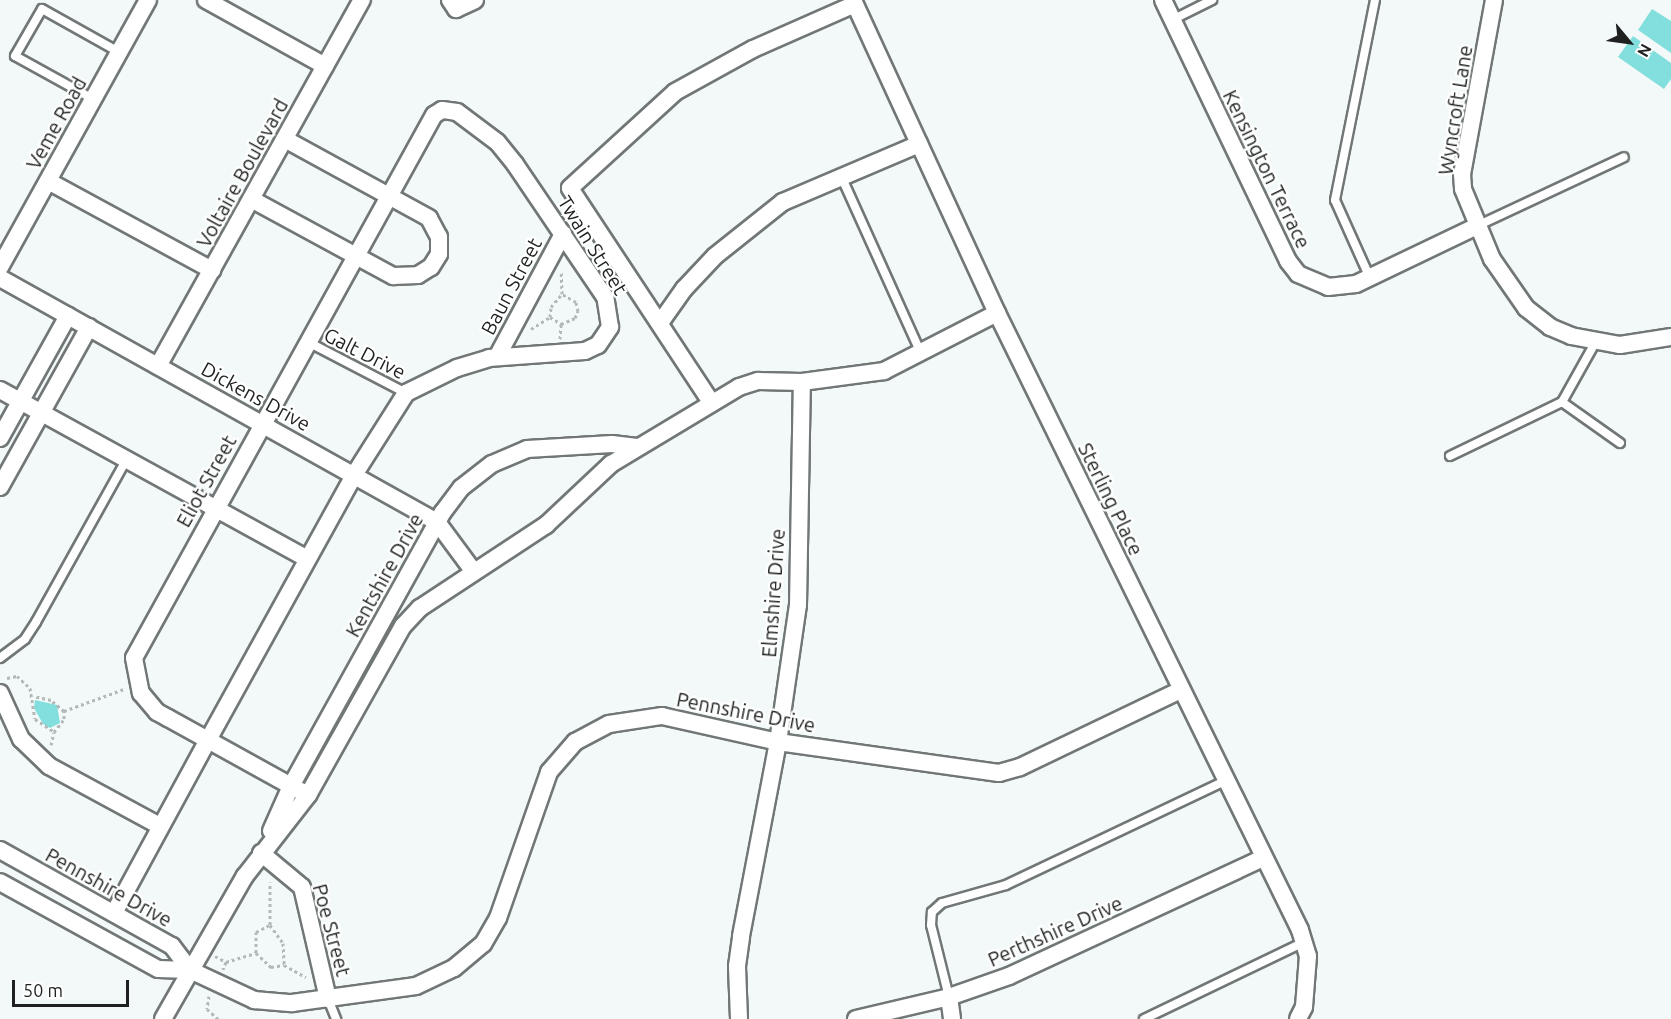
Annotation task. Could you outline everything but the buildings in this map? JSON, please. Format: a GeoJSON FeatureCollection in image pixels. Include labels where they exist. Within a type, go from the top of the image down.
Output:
{"type":"FeatureCollection","features":[{"type":"Feature","properties":{"kind":"street","name":"Veme Road"},"geometry":{"type":"LineString","coordinates":[[0,267],[148,0]]}},
{"type":"Feature","properties":{"kind":"street"},"geometry":{"type":"LineString","coordinates":[[206,0],[326,66]]}},
{"type":"Feature","properties":{"kind":"street","name":"Voltaire Boulevard"},"geometry":{"type":"LineString","coordinates":[[158,366],[362,0]]}},
{"type":"Feature","properties":{"kind":"street"},"geometry":{"type":"LineString","coordinates":[[450,0],[456,9],[475,0]]}},
{"type":"Feature","properties":{"kind":"street","name":"Kensington Terrace"},"geometry":{"type":"LineString","coordinates":[[1163,0],[1288,261],[1298,274],[1328,287],[1371,278],[1477,226]]}},
{"type":"Feature","properties":{"kind":"street","name":"Wyncroft Lane"},"geometry":{"type":"LineString","coordinates":[[1494,0],[1462,174],[1477,226],[1509,287],[1526,308],[1550,327],[1595,343],[1620,345],[1671,337]]}},
{"type":"Feature","properties":{"kind":"street"},"geometry":{"type":"LineString","coordinates":[[711,402],[570,188],[675,92],[753,49],[854,2]]}},
{"type":"Feature","properties":{"kind":"street","name":"Sterling Place"},"geometry":{"type":"LineString","coordinates":[[854,2],[997,313],[1224,781],[1263,858],[1285,894],[1308,956],[1307,983],[1298,1019]]}},
{"type":"Feature","properties":{"kind":"street","name":"Twain Street"},"geometry":{"type":"LineString","coordinates":[[406,393],[457,368],[497,357],[585,351],[597,345],[611,319],[605,297],[497,142],[457,112],[442,110],[430,123]]}},
{"type":"Feature","properties":{"kind":"street","name":"Eliot Street"},"geometry":{"type":"LineString","coordinates":[[138,684],[134,669],[137,650],[430,123]]}},
{"type":"Feature","properties":{"kind":"street"},"geometry":{"type":"LineString","coordinates":[[251,199],[393,276],[418,275],[430,267],[439,254],[439,237],[429,218],[285,139]]}},
{"type":"Feature","properties":{"kind":"street"},"geometry":{"type":"LineString","coordinates":[[660,323],[684,289],[757,220],[783,202],[841,175],[919,144]]}},
{"type":"Feature","properties":{"kind":"street"},"geometry":{"type":"LineString","coordinates":[[48,181],[212,270]]}},
{"type":"Feature","properties":{"kind":"street","name":"Baun Street"},"geometry":{"type":"LineString","coordinates":[[497,357],[563,234]]}},
{"type":"Feature","properties":{"kind":"street","name":"Dickens Drive"},"geometry":{"type":"LineString","coordinates":[[0,278],[437,522],[474,572]]}},
{"type":"Feature","properties":{"kind":"street","name":"Kentshire Drive"},"geometry":{"type":"LineString","coordinates":[[261,853],[308,795],[403,626],[432,599],[546,525],[611,464],[637,447],[669,432],[711,402],[758,381],[802,382],[884,371],[997,313]]}},
{"type":"Feature","properties":{"kind":"street"},"geometry":{"type":"LineString","coordinates":[[0,438],[68,316]]}},
{"type":"Feature","properties":{"kind":"street"},"geometry":{"type":"LineString","coordinates":[[0,487],[89,327]]}},
{"type":"Feature","properties":{"kind":"street","name":"Elmshire Drive"},"geometry":{"type":"LineString","coordinates":[[739,1019],[737,966],[741,936],[778,742],[798,605],[802,382]]}},
{"type":"Feature","properties":{"kind":"street"},"geometry":{"type":"LineString","coordinates":[[0,390],[307,560]]}},
{"type":"Feature","properties":{"kind":"street"},"geometry":{"type":"LineString","coordinates":[[114,913],[354,475],[406,393]]}},
{"type":"Feature","properties":{"kind":"street","name":"Kentshire Drive"},"geometry":{"type":"LineString","coordinates":[[163,1019],[261,853],[291,786],[437,522],[461,488],[492,464],[510,455],[540,448],[612,444],[637,447]]}},
{"type":"Feature","properties":{"kind":"street"},"geometry":{"type":"LineString","coordinates":[[138,684],[157,712],[308,795]]}},
{"type":"Feature","properties":{"kind":"street","name":"Pennshire Drive"},"geometry":{"type":"LineString","coordinates":[[1,885],[158,969],[190,970],[254,1000],[292,1004],[416,986],[454,968],[475,953],[506,898],[549,772],[568,749],[591,733],[630,719],[662,716],[778,742],[999,772],[1020,767],[1181,690]]}},
{"type":"Feature","properties":{"kind":"street"},"geometry":{"type":"LineString","coordinates":[[0,693],[21,739],[49,766],[160,826]]}},
{"type":"Feature","properties":{"kind":"street","name":"Pennshire Drive"},"geometry":{"type":"LineString","coordinates":[[0,850],[172,946],[190,970]]}},
{"type":"Feature","properties":{"kind":"street","name":"Poe Street"},"geometry":{"type":"LineString","coordinates":[[261,853],[302,886],[328,999]]}},
{"type":"Feature","properties":{"kind":"street","name":"Perthshire Drive"},"geometry":{"type":"LineString","coordinates":[[856,1019],[949,997],[1059,956],[1263,858]]}},
{"type":"Feature","properties":{"kind":"street"},"geometry":{"type":"LineString","coordinates":[[1,885],[16,859]]}},
{"type":"Feature","properties":{"kind":"street"},"geometry":{"type":"LineString","coordinates":[[949,997],[952,1019]]}},
{"type":"Feature","properties":{"kind":"lane"},"geometry":{"type":"LineString","coordinates":[[1172,20],[1212,0]]}},
{"type":"Feature","properties":{"kind":"lane"},"geometry":{"type":"LineString","coordinates":[[1371,278],[1335,200],[1375,0]]}},
{"type":"Feature","properties":{"kind":"lane"},"geometry":{"type":"LineString","coordinates":[[93,99],[15,56],[42,9],[119,52]]}},
{"type":"Feature","properties":{"kind":"lane"},"geometry":{"type":"LineString","coordinates":[[1477,226],[1624,157]]}},
{"type":"Feature","properties":{"kind":"lane"},"geometry":{"type":"LineString","coordinates":[[841,175],[921,354]]}},
{"type":"Feature","properties":{"kind":"lane","name":"Galt Drive"},"geometry":{"type":"LineString","coordinates":[[308,342],[406,393]]}},
{"type":"Feature","properties":{"kind":"lane"},"geometry":{"type":"LineString","coordinates":[[1450,456],[1562,402],[1595,343]]}},
{"type":"Feature","properties":{"kind":"lane"},"geometry":{"type":"LineString","coordinates":[[1562,402],[1620,443]]}},
{"type":"Feature","properties":{"kind":"lane"},"geometry":{"type":"LineString","coordinates":[[0,658],[25,639],[36,622],[126,460]]}},
{"type":"Feature","properties":{"kind":"lane"},"geometry":{"type":"LineString","coordinates":[[949,997],[931,925],[932,912],[942,903],[1006,885],[1224,781]]}},
{"type":"Feature","properties":{"kind":"lane"},"geometry":{"type":"LineString","coordinates":[[1144,1019],[1304,942]]}},
{"type":"Feature","properties":{"kind":"lane"},"geometry":{"type":"LineString","coordinates":[[328,999],[336,1019]]}},
{"type":"Feature","properties":{"kind":"path"},"geometry":{"type":"LineString","coordinates":[[550,317],[551,307],[562,294],[563,234]]}},
{"type":"Feature","properties":{"kind":"path"},"geometry":{"type":"LineString","coordinates":[[561,324],[575,318],[578,310],[576,302],[562,294]]}},
{"type":"Feature","properties":{"kind":"path"},"geometry":{"type":"LineString","coordinates":[[507,338],[523,334],[550,317]]}},
{"type":"Feature","properties":{"kind":"path"},"geometry":{"type":"LineString","coordinates":[[550,317],[561,324]]}},
{"type":"Feature","properties":{"kind":"path"},"geometry":{"type":"LineString","coordinates":[[559,353],[561,324]]}},
{"type":"Feature","properties":{"kind":"path"},"geometry":{"type":"LineString","coordinates":[[0,681],[17,676],[34,696],[51,700],[64,711]]}},
{"type":"Feature","properties":{"kind":"path"},"geometry":{"type":"LineString","coordinates":[[64,711],[138,684]]}},
{"type":"Feature","properties":{"kind":"path"},"geometry":{"type":"LineString","coordinates":[[34,696],[31,709],[46,729],[54,732],[61,726],[64,711]]}},
{"type":"Feature","properties":{"kind":"path"},"geometry":{"type":"LineString","coordinates":[[280,866],[270,881],[270,926],[283,942],[284,965]]}},
{"type":"Feature","properties":{"kind":"path"},"geometry":{"type":"LineString","coordinates":[[270,926],[256,932],[256,953],[271,967],[284,965],[314,981],[325,980]]}},
{"type":"Feature","properties":{"kind":"path"},"geometry":{"type":"LineString","coordinates":[[226,962],[256,953]]}},
{"type":"Feature","properties":{"kind":"shaded area"},"geometry":{"type":"Polygon","coordinates":[[[1652,9],[1671,21],[1671,53],[1638,30],[1652,9]]]}},
{"type":"Feature","properties":{"kind":"shaded area"},"geometry":{"type":"Polygon","coordinates":[[[1633,36],[1671,63],[1671,79],[1664,89],[1618,57],[1633,36]]]}},
{"type":"Feature","properties":{"kind":"shaded area"},"geometry":{"type":"Polygon","coordinates":[[[35,700],[57,705],[60,723],[50,728],[43,724],[34,708],[35,700]]]}}]}
